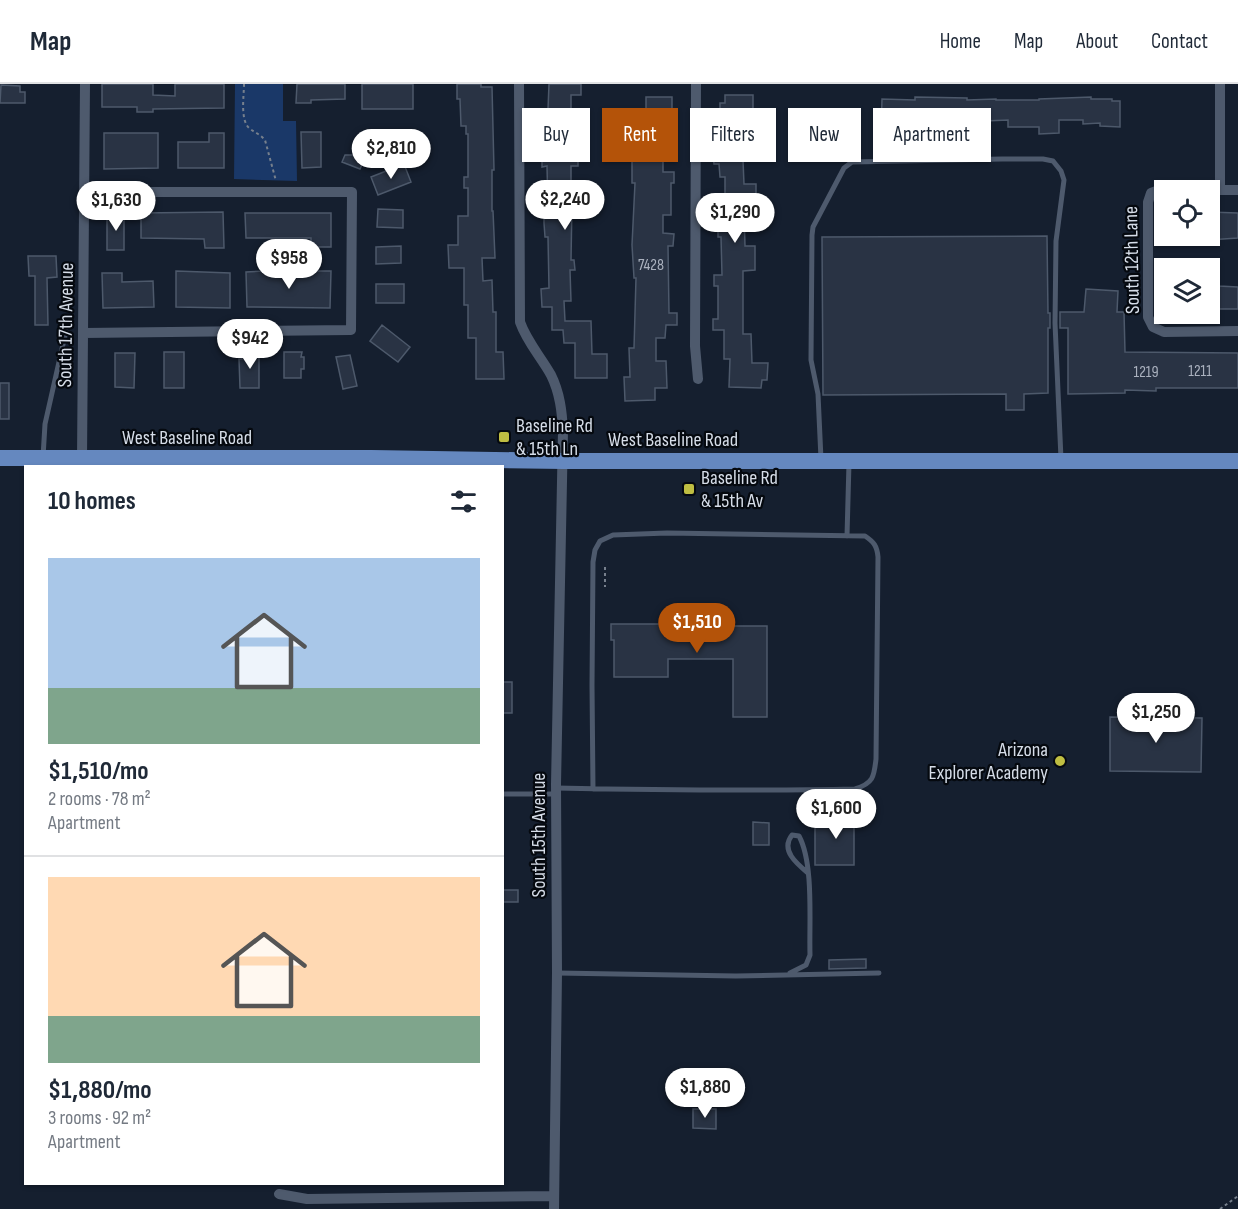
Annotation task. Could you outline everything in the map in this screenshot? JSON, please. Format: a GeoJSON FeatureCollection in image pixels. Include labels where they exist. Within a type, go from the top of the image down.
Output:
{"type":"FeatureCollection","features":[{"type":"Feature","properties":{"kind":"main road","name":"West Baseline Road"},"geometry":{"type":"LineString","coordinates":[[0,458],[372,462],[1238,461]]}},
{"type":"Feature","properties":{"kind":"street","name":"South 17th Avenue"},"geometry":{"type":"LineString","coordinates":[[82,459],[85,84]]}},
{"type":"Feature","properties":{"kind":"street","name":"South 15th Avenue"},"geometry":{"type":"LineString","coordinates":[[519,84],[520,316],[524,332],[558,391],[564,461],[556,791],[557,973],[554,1209]]}},
{"type":"Feature","properties":{"kind":"street"},"geometry":{"type":"LineString","coordinates":[[696,84],[695,346],[698,379]]}},
{"type":"Feature","properties":{"kind":"street"},"geometry":{"type":"LineString","coordinates":[[1220,84],[1220,180]]}},
{"type":"Feature","properties":{"kind":"street"},"geometry":{"type":"LineString","coordinates":[[1220,190],[1238,190]]}},
{"type":"Feature","properties":{"kind":"street"},"geometry":{"type":"LineString","coordinates":[[84,333],[351,330],[352,192],[85,192]]}},
{"type":"Feature","properties":{"kind":"street","name":"South 12th Lane"},"geometry":{"type":"LineString","coordinates":[[1154,192],[1151,193],[1148,202],[1148,317],[1153,327],[1164,332],[1238,331]]}},
{"type":"Feature","properties":{"kind":"street"},"geometry":{"type":"LineString","coordinates":[[279,1194],[307,1199],[554,1196]]}},
{"type":"Feature","properties":{"kind":"lane"},"geometry":{"type":"LineString","coordinates":[[821,461],[818,394],[811,360],[812,235],[813,227],[843,168],[852,162],[1002,159],[1053,161],[1061,171],[1064,180],[1056,241],[1055,323],[1061,460]]}},
{"type":"Feature","properties":{"kind":"lane"},"geometry":{"type":"LineString","coordinates":[[42,458],[45,424],[66,331]]}},
{"type":"Feature","properties":{"kind":"lane"},"geometry":{"type":"LineString","coordinates":[[847,536],[849,461]]}},
{"type":"Feature","properties":{"kind":"lane"},"geometry":{"type":"LineString","coordinates":[[504,794],[593,789],[855,789],[865,786],[871,781],[876,759],[878,557],[873,541],[865,536],[667,533],[613,535],[600,541],[595,549],[593,562],[593,789]]}},
{"type":"Feature","properties":{"kind":"lane"},"geometry":{"type":"LineString","coordinates":[[783,975],[806,965],[810,955],[808,873],[807,855],[799,836],[792,835],[788,840],[791,857],[808,873]]}},
{"type":"Feature","properties":{"kind":"lane"},"geometry":{"type":"LineString","coordinates":[[557,973],[783,975],[879,973]]}},
{"type":"Feature","properties":{"kind":"path"},"geometry":{"type":"LineString","coordinates":[[244,84],[244,120],[250,129],[265,140],[276,181]]}},
{"type":"Feature","properties":{"kind":"path"},"geometry":{"type":"LineString","coordinates":[[605,567],[605,587]]}},
{"type":"Feature","properties":{"kind":"path"},"geometry":{"type":"LineString","coordinates":[[1220,1209],[1238,1196]]}},
{"type":"Feature","properties":{"kind":"shaded area"},"geometry":{"type":"Polygon","coordinates":[[[235,84],[283,84],[283,121],[296,121],[297,181],[234,179],[235,84]]]}},
{"type":"Feature","properties":{"kind":"building"},"geometry":{"type":"Polygon","coordinates":[[[102,84],[153,84],[153,95],[175,96],[175,84],[224,84],[224,108],[153,109],[153,112],[137,112],[137,107],[102,107],[102,84]]]}},
{"type":"Feature","properties":{"kind":"building"},"geometry":{"type":"Polygon","coordinates":[[[297,84],[345,84],[345,99],[296,103],[297,84]]]}},
{"type":"Feature","properties":{"kind":"building"},"geometry":{"type":"Polygon","coordinates":[[[362,84],[413,84],[413,109],[362,109],[362,84]]]}},
{"type":"Feature","properties":{"kind":"building"},"geometry":{"type":"Polygon","coordinates":[[[457,84],[481,84],[481,87],[492,87],[494,170],[492,170],[492,211],[495,258],[482,258],[483,281],[492,280],[493,312],[496,312],[496,352],[503,352],[504,379],[476,379],[476,338],[468,338],[468,305],[464,305],[464,268],[449,268],[448,245],[458,245],[458,216],[468,216],[468,188],[464,188],[464,177],[468,177],[468,134],[466,134],[466,126],[461,126],[457,84]]]}},
{"type":"Feature","properties":{"kind":"building"},"geometry":{"type":"Polygon","coordinates":[[[549,84],[581,84],[581,95],[571,95],[571,108],[548,108],[549,84]]]}},
{"type":"Feature","properties":{"kind":"building"},"geometry":{"type":"Polygon","coordinates":[[[1,85],[20,86],[20,92],[25,92],[25,103],[0,103],[1,85]]]}},
{"type":"Feature","properties":{"kind":"building"},"geometry":{"type":"Polygon","coordinates":[[[725,95],[753,95],[753,108],[720,108],[720,103],[725,103],[725,95]]]}},
{"type":"Feature","properties":{"kind":"building"},"geometry":{"type":"Polygon","coordinates":[[[646,97],[672,97],[672,108],[646,108],[646,97]]]}},
{"type":"Feature","properties":{"kind":"building"},"geometry":{"type":"Polygon","coordinates":[[[915,97],[967,98],[967,100],[1091,97],[1091,99],[1112,99],[1112,101],[1120,101],[1120,127],[1100,126],[1100,123],[1083,124],[1083,120],[1059,120],[1059,133],[1039,134],[1039,127],[1008,127],[1008,120],[991,121],[991,108],[882,108],[882,99],[915,100],[915,97]]]}},
{"type":"Feature","properties":{"kind":"building"},"geometry":{"type":"Polygon","coordinates":[[[301,132],[321,132],[321,167],[302,168],[301,132]]]}},
{"type":"Feature","properties":{"kind":"building"},"geometry":{"type":"Polygon","coordinates":[[[104,133],[158,133],[158,168],[104,169],[104,133]]]}},
{"type":"Feature","properties":{"kind":"building"},"geometry":{"type":"Polygon","coordinates":[[[209,133],[224,133],[224,168],[178,168],[178,142],[209,142],[209,133]]]}},
{"type":"Feature","properties":{"kind":"building"},"geometry":{"type":"Polygon","coordinates":[[[363,133],[374,137],[360,169],[342,162],[345,155],[363,155],[363,133]]]}},
{"type":"Feature","properties":{"kind":"building"},"geometry":{"type":"Polygon","coordinates":[[[542,162],[578,162],[578,166],[571,166],[571,192],[575,192],[575,203],[572,203],[571,260],[574,260],[575,270],[570,270],[571,301],[564,301],[565,321],[591,321],[592,354],[607,354],[607,378],[575,378],[575,343],[564,343],[563,330],[552,330],[552,307],[542,307],[541,289],[549,288],[548,237],[545,237],[544,223],[544,210],[548,210],[547,166],[542,167],[542,162]]]}},
{"type":"Feature","properties":{"kind":"building"},"geometry":{"type":"Polygon","coordinates":[[[632,162],[663,162],[663,172],[674,172],[674,183],[671,183],[671,215],[663,215],[663,233],[674,234],[673,246],[668,246],[669,313],[677,313],[677,325],[666,325],[665,338],[656,338],[656,361],[666,361],[667,388],[655,388],[655,400],[625,401],[624,377],[630,377],[629,348],[634,348],[636,278],[634,278],[632,245],[635,183],[632,183],[632,162]]]}},
{"type":"Feature","properties":{"kind":"building"},"geometry":{"type":"Polygon","coordinates":[[[714,162],[743,162],[744,184],[756,184],[756,209],[744,209],[745,246],[755,246],[755,270],[743,271],[743,334],[751,334],[752,363],[768,363],[767,380],[762,380],[761,388],[729,387],[730,359],[724,359],[724,330],[713,330],[713,319],[718,319],[718,286],[714,286],[714,275],[722,275],[721,237],[718,237],[718,224],[712,224],[712,213],[714,213],[714,196],[725,196],[725,177],[720,177],[719,164],[714,164],[714,162]]]}},
{"type":"Feature","properties":{"kind":"building"},"geometry":{"type":"Polygon","coordinates":[[[404,164],[411,182],[378,195],[371,177],[404,164]]]}},
{"type":"Feature","properties":{"kind":"building"},"geometry":{"type":"Polygon","coordinates":[[[378,209],[403,210],[403,228],[377,227],[378,209]]]}},
{"type":"Feature","properties":{"kind":"building"},"geometry":{"type":"Polygon","coordinates":[[[223,212],[224,248],[205,248],[204,239],[141,238],[141,213],[223,212]]]}},
{"type":"Feature","properties":{"kind":"building"},"geometry":{"type":"Polygon","coordinates":[[[1220,212],[1238,213],[1238,238],[1220,239],[1220,212]]]}},
{"type":"Feature","properties":{"kind":"building"},"geometry":{"type":"Polygon","coordinates":[[[107,213],[124,213],[124,250],[107,250],[107,213]]]}},
{"type":"Feature","properties":{"kind":"building"},"geometry":{"type":"Polygon","coordinates":[[[245,213],[331,213],[331,247],[311,247],[311,238],[246,238],[245,213]]]}},
{"type":"Feature","properties":{"kind":"building"},"geometry":{"type":"Polygon","coordinates":[[[1047,236],[1048,313],[1050,313],[1048,393],[1024,394],[1024,410],[1006,410],[1006,394],[823,395],[822,237],[1047,236]]]}},
{"type":"Feature","properties":{"kind":"building"},"geometry":{"type":"Polygon","coordinates":[[[401,246],[401,263],[376,264],[376,247],[401,246]]]}},
{"type":"Feature","properties":{"kind":"building"},"geometry":{"type":"Polygon","coordinates":[[[28,256],[56,256],[57,277],[47,278],[48,325],[35,325],[35,276],[29,276],[28,256]]]}},
{"type":"Feature","properties":{"kind":"building"},"geometry":{"type":"Polygon","coordinates":[[[176,271],[230,273],[230,308],[176,307],[176,271]]]}},
{"type":"Feature","properties":{"kind":"building"},"geometry":{"type":"Polygon","coordinates":[[[265,271],[265,273],[311,273],[311,271],[331,271],[330,308],[247,307],[246,272],[265,271]]]}},
{"type":"Feature","properties":{"kind":"building"},"geometry":{"type":"Polygon","coordinates":[[[102,273],[122,273],[122,282],[153,281],[154,307],[103,308],[102,273]]]}},
{"type":"Feature","properties":{"kind":"building"},"geometry":{"type":"Polygon","coordinates":[[[376,284],[404,284],[404,303],[376,303],[376,284]]]}},
{"type":"Feature","properties":{"kind":"building"},"geometry":{"type":"Polygon","coordinates":[[[1220,286],[1238,287],[1238,309],[1220,309],[1220,286]]]}},
{"type":"Feature","properties":{"kind":"building"},"geometry":{"type":"Polygon","coordinates":[[[1086,289],[1118,291],[1117,312],[1124,312],[1125,352],[1238,353],[1238,388],[1156,388],[1156,391],[1125,390],[1125,393],[1068,394],[1068,328],[1060,328],[1060,312],[1084,312],[1086,289]]]}},
{"type":"Feature","properties":{"kind":"building"},"geometry":{"type":"Polygon","coordinates":[[[382,325],[410,347],[398,362],[370,341],[382,325]]]}},
{"type":"Feature","properties":{"kind":"building"},"geometry":{"type":"Polygon","coordinates":[[[247,351],[259,351],[259,388],[240,388],[239,359],[242,359],[242,354],[247,354],[247,351]]]}},
{"type":"Feature","properties":{"kind":"building"},"geometry":{"type":"Polygon","coordinates":[[[164,352],[184,352],[184,388],[164,388],[164,352]]]}},
{"type":"Feature","properties":{"kind":"building"},"geometry":{"type":"Polygon","coordinates":[[[284,352],[302,352],[304,369],[301,369],[301,378],[284,378],[284,352]]]}},
{"type":"Feature","properties":{"kind":"building"},"geometry":{"type":"Polygon","coordinates":[[[115,353],[135,353],[134,388],[115,387],[115,353]]]}},
{"type":"Feature","properties":{"kind":"building"},"geometry":{"type":"Polygon","coordinates":[[[350,355],[357,386],[343,389],[336,357],[350,355]]]}},
{"type":"Feature","properties":{"kind":"building"},"geometry":{"type":"Polygon","coordinates":[[[0,383],[9,383],[9,419],[0,419],[0,383]]]}},
{"type":"Feature","properties":{"kind":"building"},"geometry":{"type":"Polygon","coordinates":[[[676,608],[687,608],[696,616],[696,626],[767,626],[767,717],[733,717],[733,659],[668,659],[668,677],[614,677],[614,640],[611,640],[611,624],[668,624],[668,617],[676,608]]]}},
{"type":"Feature","properties":{"kind":"building"},"geometry":{"type":"Polygon","coordinates":[[[504,682],[512,682],[512,713],[504,713],[504,682]]]}},
{"type":"Feature","properties":{"kind":"building"},"geometry":{"type":"Polygon","coordinates":[[[1110,717],[1202,718],[1201,772],[1110,771],[1110,717]]]}},
{"type":"Feature","properties":{"kind":"building"},"geometry":{"type":"Polygon","coordinates":[[[832,811],[854,811],[854,865],[815,865],[815,823],[832,823],[832,811]]]}},
{"type":"Feature","properties":{"kind":"building"},"geometry":{"type":"Polygon","coordinates":[[[753,822],[769,823],[769,845],[753,845],[753,822]]]}},
{"type":"Feature","properties":{"kind":"building"},"geometry":{"type":"Polygon","coordinates":[[[504,890],[518,890],[518,902],[504,902],[504,890]]]}},
{"type":"Feature","properties":{"kind":"building"},"geometry":{"type":"Polygon","coordinates":[[[866,959],[866,968],[829,969],[829,960],[866,959]]]}},
{"type":"Feature","properties":{"kind":"building"},"geometry":{"type":"Polygon","coordinates":[[[693,1109],[716,1109],[716,1129],[693,1128],[693,1109]]]}},
{"type":"Feature","properties":{"kind":"place","name":"Baseline Rd & 15th Ln"},"geometry":{"type":"Point","coordinates":[504,437]}},
{"type":"Feature","properties":{"kind":"place","name":"Baseline Rd & 15th Av"},"geometry":{"type":"Point","coordinates":[689,489]}},
{"type":"Feature","properties":{"kind":"place","name":"Arizona Explorer Academy"},"geometry":{"type":"Point","coordinates":[1060,761]}}]}
